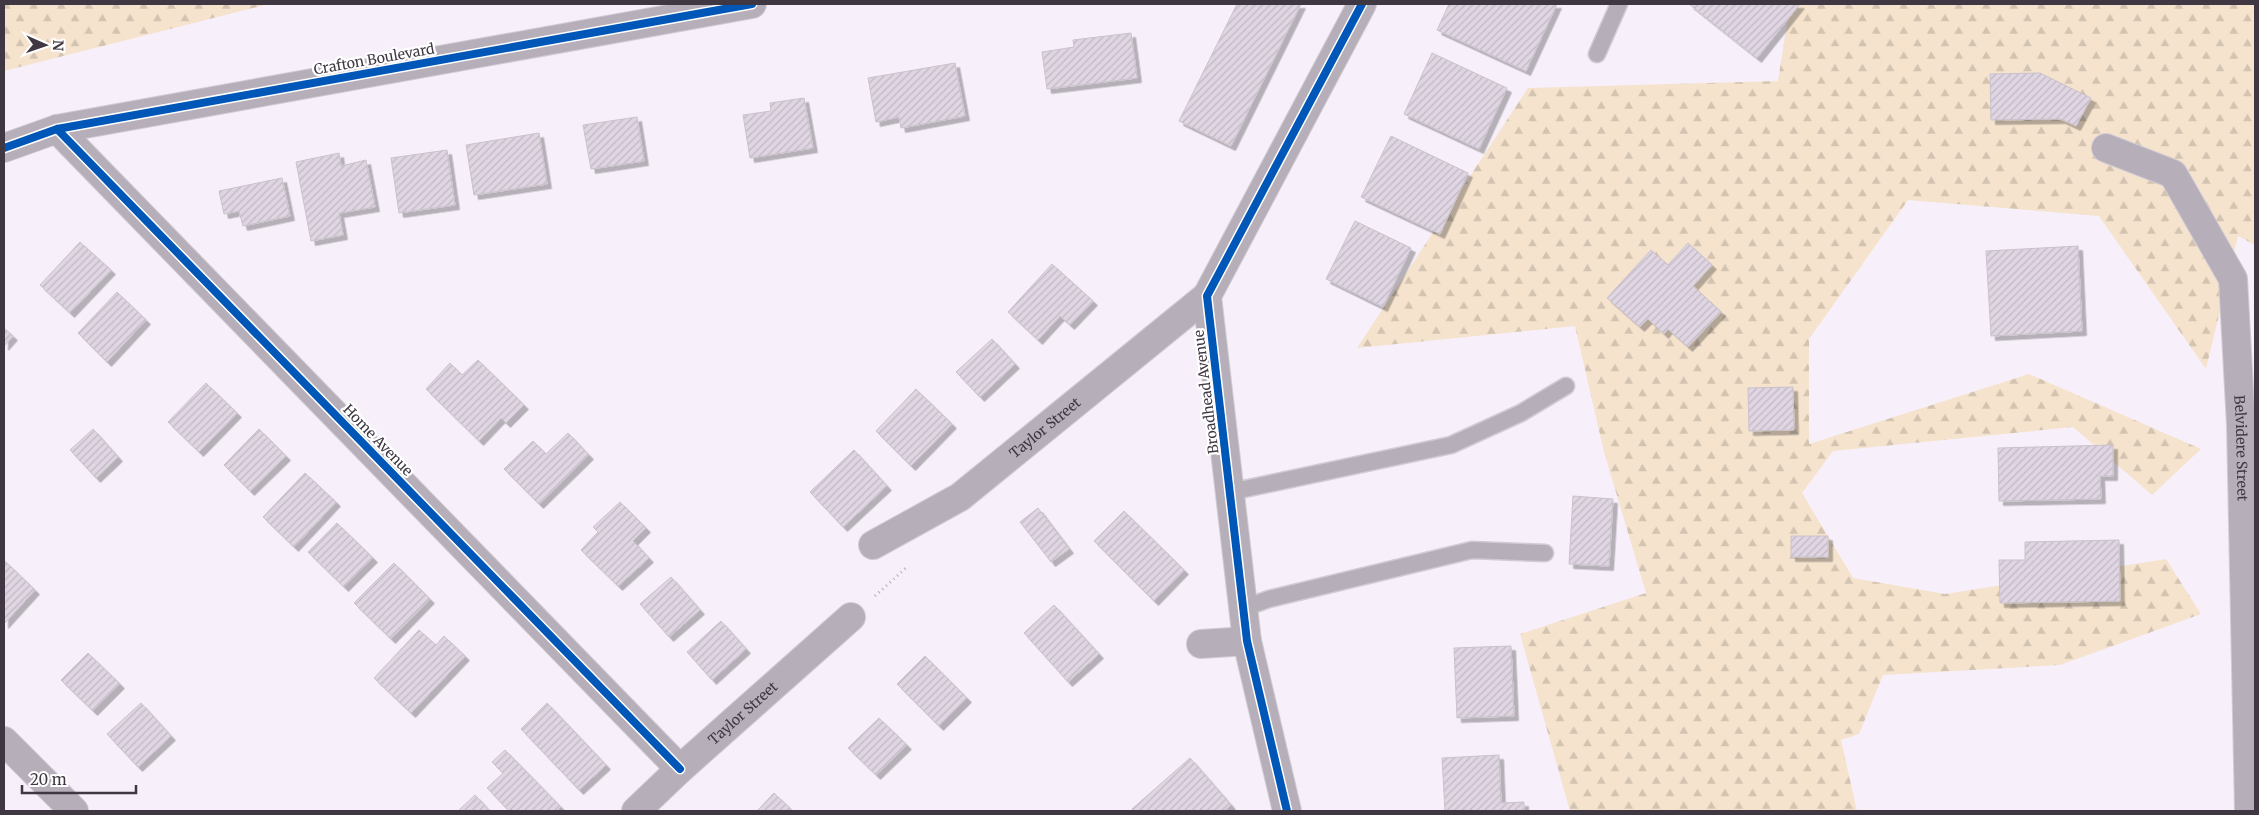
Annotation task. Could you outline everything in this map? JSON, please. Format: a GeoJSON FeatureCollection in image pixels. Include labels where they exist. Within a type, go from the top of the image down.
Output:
{"type":"FeatureCollection","features":[{"type":"Feature","properties":{"kind":"street","name":"Crafton Boulevard"},"geometry":{"type":"LineString","coordinates":[[4,148],[57,129],[752,4]]}},
{"type":"Feature","properties":{"kind":"street"},"geometry":{"type":"LineString","coordinates":[[1207,296],[1362,4]]}},
{"type":"Feature","properties":{"kind":"street","name":"Home Avenue"},"geometry":{"type":"LineString","coordinates":[[57,129],[680,768]]}},
{"type":"Feature","properties":{"kind":"street","name":"Belvidere Street"},"geometry":{"type":"LineString","coordinates":[[2106,148],[2173,174],[2233,279],[2242,425],[2249,811]]}},
{"type":"Feature","properties":{"kind":"street","name":"Broadhead Avenue"},"geometry":{"type":"LineString","coordinates":[[1207,296],[1248,641],[1287,811]]}},
{"type":"Feature","properties":{"kind":"street","name":"Taylor Street"},"geometry":{"type":"LineString","coordinates":[[873,545],[960,497],[1207,296]]}},
{"type":"Feature","properties":{"kind":"street","name":"Taylor Street"},"geometry":{"type":"LineString","coordinates":[[636,811],[680,768],[851,617]]}},
{"type":"Feature","properties":{"kind":"street"},"geometry":{"type":"LineString","coordinates":[[1201,644],[1248,641]]}},
{"type":"Feature","properties":{"kind":"street"},"geometry":{"type":"LineString","coordinates":[[4,741],[74,811]]}},
{"type":"Feature","properties":{"kind":"lane"},"geometry":{"type":"LineString","coordinates":[[1597,54],[1619,4]]}},
{"type":"Feature","properties":{"kind":"lane"},"geometry":{"type":"LineString","coordinates":[[1230,492],[1451,445],[1521,413],[1566,386]]}},
{"type":"Feature","properties":{"kind":"lane"},"geometry":{"type":"LineString","coordinates":[[1244,608],[1268,599],[1472,550],[1546,553]]}},
{"type":"Feature","properties":{"kind":"green space"},"geometry":{"type":"Polygon","coordinates":[[[4,4],[269,4],[4,71],[4,4]]]}},
{"type":"Feature","properties":{"kind":"green space"},"geometry":{"type":"Polygon","coordinates":[[[1790,4],[2255,4],[2255,245],[2238,236],[2206,369],[2099,216],[1908,200],[1809,339],[1809,444],[2029,374],[2201,449],[2152,495],[2073,427],[1833,451],[1802,493],[1853,578],[1945,594],[2166,559],[2201,614],[2060,665],[1883,675],[1859,734],[1841,740],[1857,811],[1570,811],[1520,634],[1646,593],[1604,452],[1575,326],[1357,348],[1528,88],[1778,81],[1790,4]]]}},
{"type":"Feature","properties":{"kind":"building"},"geometry":{"type":"Polygon","coordinates":[[[1237,4],[1301,4],[1231,146],[1179,121],[1237,4]]]}},
{"type":"Feature","properties":{"kind":"building"},"geometry":{"type":"Polygon","coordinates":[[[1449,4],[1557,4],[1526,71],[1437,30],[1449,4]]]}},
{"type":"Feature","properties":{"kind":"building"},"geometry":{"type":"Polygon","coordinates":[[[1689,4],[1800,4],[1757,58],[1689,4]]]}},
{"type":"Feature","properties":{"kind":"building"},"geometry":{"type":"Polygon","coordinates":[[[1131,33],[1137,78],[1047,89],[1042,52],[1074,47],[1073,40],[1131,33]]]}},
{"type":"Feature","properties":{"kind":"building"},"geometry":{"type":"Polygon","coordinates":[[[1432,53],[1507,88],[1479,149],[1404,114],[1432,53]]]}},
{"type":"Feature","properties":{"kind":"building"},"geometry":{"type":"Polygon","coordinates":[[[955,63],[965,116],[901,128],[899,117],[876,122],[868,78],[955,63]]]}},
{"type":"Feature","properties":{"kind":"building"},"geometry":{"type":"Polygon","coordinates":[[[2040,73],[2091,98],[2076,126],[2061,119],[1991,120],[1990,74],[2040,73]]]}},
{"type":"Feature","properties":{"kind":"building"},"geometry":{"type":"Polygon","coordinates":[[[804,98],[813,148],[750,158],[743,115],[771,111],[770,103],[804,98]]]}},
{"type":"Feature","properties":{"kind":"building"},"geometry":{"type":"Polygon","coordinates":[[[637,117],[644,161],[591,169],[583,125],[637,117]]]}},
{"type":"Feature","properties":{"kind":"building"},"geometry":{"type":"Polygon","coordinates":[[[539,133],[547,184],[474,195],[466,145],[539,133]]]}},
{"type":"Feature","properties":{"kind":"building"},"geometry":{"type":"Polygon","coordinates":[[[1391,136],[1468,173],[1440,234],[1361,197],[1391,136]]]}},
{"type":"Feature","properties":{"kind":"building"},"geometry":{"type":"Polygon","coordinates":[[[447,150],[455,205],[399,213],[391,158],[447,150]]]}},
{"type":"Feature","properties":{"kind":"building"},"geometry":{"type":"Polygon","coordinates":[[[339,153],[341,166],[366,160],[375,207],[339,213],[343,235],[311,241],[296,162],[339,153]]]}},
{"type":"Feature","properties":{"kind":"building"},"geometry":{"type":"Polygon","coordinates":[[[282,178],[290,216],[243,226],[239,211],[224,214],[219,191],[282,178]]]}},
{"type":"Feature","properties":{"kind":"building"},"geometry":{"type":"Polygon","coordinates":[[[1355,221],[1411,248],[1383,307],[1326,279],[1355,221]]]}},
{"type":"Feature","properties":{"kind":"building"},"geometry":{"type":"Polygon","coordinates":[[[80,242],[111,270],[70,313],[40,285],[80,242]]]}},
{"type":"Feature","properties":{"kind":"building"},"geometry":{"type":"Polygon","coordinates":[[[1688,243],[1712,265],[1693,286],[1721,312],[1688,347],[1668,329],[1664,334],[1648,319],[1640,327],[1607,298],[1651,250],[1668,265],[1688,243]]]}},
{"type":"Feature","properties":{"kind":"building"},"geometry":{"type":"Polygon","coordinates":[[[2078,246],[2082,331],[1991,336],[1986,251],[2078,246]]]}},
{"type":"Feature","properties":{"kind":"building"},"geometry":{"type":"Polygon","coordinates":[[[1052,264],[1093,301],[1070,325],[1060,316],[1038,340],[1008,312],[1052,264]]]}},
{"type":"Feature","properties":{"kind":"building"},"geometry":{"type":"Polygon","coordinates":[[[117,292],[146,320],[107,362],[78,333],[117,292]]]}},
{"type":"Feature","properties":{"kind":"building"},"geometry":{"type":"Polygon","coordinates":[[[4,328],[13,336],[4,346],[4,328]]]}},
{"type":"Feature","properties":{"kind":"building"},"geometry":{"type":"Polygon","coordinates":[[[992,339],[1015,364],[980,397],[956,372],[992,339]]]}},
{"type":"Feature","properties":{"kind":"building"},"geometry":{"type":"Polygon","coordinates":[[[478,360],[524,405],[506,423],[501,418],[479,441],[426,389],[450,363],[462,375],[478,360]]]}},
{"type":"Feature","properties":{"kind":"building"},"geometry":{"type":"Polygon","coordinates":[[[206,383],[237,413],[199,452],[168,422],[206,383]]]}},
{"type":"Feature","properties":{"kind":"building"},"geometry":{"type":"Polygon","coordinates":[[[1793,387],[1794,430],[1749,431],[1748,388],[1793,387]]]}},
{"type":"Feature","properties":{"kind":"building"},"geometry":{"type":"Polygon","coordinates":[[[916,389],[952,424],[911,466],[876,431],[916,389]]]}},
{"type":"Feature","properties":{"kind":"building"},"geometry":{"type":"Polygon","coordinates":[[[93,429],[118,457],[96,478],[70,450],[93,429]]]}},
{"type":"Feature","properties":{"kind":"building"},"geometry":{"type":"Polygon","coordinates":[[[259,429],[286,456],[250,491],[224,465],[259,429]]]}},
{"type":"Feature","properties":{"kind":"building"},"geometry":{"type":"Polygon","coordinates":[[[568,433],[589,455],[539,504],[504,469],[533,441],[546,454],[568,433]]]}},
{"type":"Feature","properties":{"kind":"building"},"geometry":{"type":"Polygon","coordinates":[[[2113,445],[2113,476],[2100,476],[2101,499],[1999,501],[1998,448],[2113,445]]]}},
{"type":"Feature","properties":{"kind":"building"},"geometry":{"type":"Polygon","coordinates":[[[854,450],[887,486],[843,527],[810,492],[854,450]]]}},
{"type":"Feature","properties":{"kind":"building"},"geometry":{"type":"Polygon","coordinates":[[[305,473],[336,502],[294,547],[263,517],[305,473]]]}},
{"type":"Feature","properties":{"kind":"building"},"geometry":{"type":"Polygon","coordinates":[[[1573,496],[1613,499],[1609,566],[1569,564],[1573,496]]]}},
{"type":"Feature","properties":{"kind":"building"},"geometry":{"type":"Polygon","coordinates":[[[620,502],[646,528],[633,541],[649,558],[618,586],[581,550],[598,532],[593,527],[620,502]]]}},
{"type":"Feature","properties":{"kind":"building"},"geometry":{"type":"Polygon","coordinates":[[[1038,508],[1069,549],[1051,562],[1020,522],[1038,508]]]}},
{"type":"Feature","properties":{"kind":"building"},"geometry":{"type":"Polygon","coordinates":[[[1124,511],[1184,570],[1154,601],[1094,541],[1124,511]]]}},
{"type":"Feature","properties":{"kind":"building"},"geometry":{"type":"Polygon","coordinates":[[[337,523],[373,558],[344,587],[308,552],[337,523]]]}},
{"type":"Feature","properties":{"kind":"building"},"geometry":{"type":"Polygon","coordinates":[[[1791,536],[1828,536],[1828,557],[1791,557],[1791,536]]]}},
{"type":"Feature","properties":{"kind":"building"},"geometry":{"type":"Polygon","coordinates":[[[2119,540],[2120,601],[2000,603],[1999,560],[2025,560],[2025,542],[2119,540]]]}},
{"type":"Feature","properties":{"kind":"building"},"geometry":{"type":"Polygon","coordinates":[[[4,560],[35,590],[4,624],[4,560]]]}},
{"type":"Feature","properties":{"kind":"building"},"geometry":{"type":"Polygon","coordinates":[[[394,563],[430,599],[391,639],[354,603],[394,563]]]}},
{"type":"Feature","properties":{"kind":"building"},"geometry":{"type":"Polygon","coordinates":[[[671,577],[700,610],[669,637],[640,604],[671,577]]]}},
{"type":"Feature","properties":{"kind":"building"},"geometry":{"type":"Polygon","coordinates":[[[1054,605],[1099,654],[1068,682],[1024,633],[1054,605]]]}},
{"type":"Feature","properties":{"kind":"building"},"geometry":{"type":"Polygon","coordinates":[[[721,621],[746,649],[712,680],[687,652],[721,621]]]}},
{"type":"Feature","properties":{"kind":"building"},"geometry":{"type":"Polygon","coordinates":[[[419,630],[436,645],[444,636],[465,656],[411,713],[374,678],[419,630]]]}},
{"type":"Feature","properties":{"kind":"building"},"geometry":{"type":"Polygon","coordinates":[[[1511,646],[1514,716],[1457,718],[1454,648],[1511,646]]]}},
{"type":"Feature","properties":{"kind":"building"},"geometry":{"type":"Polygon","coordinates":[[[88,653],[120,684],[93,711],[61,680],[88,653]]]}},
{"type":"Feature","properties":{"kind":"building"},"geometry":{"type":"Polygon","coordinates":[[[925,656],[967,698],[939,726],[897,684],[925,656]]]}},
{"type":"Feature","properties":{"kind":"building"},"geometry":{"type":"Polygon","coordinates":[[[141,703],[171,736],[138,767],[107,734],[141,703]]]}},
{"type":"Feature","properties":{"kind":"building"},"geometry":{"type":"Polygon","coordinates":[[[547,703],[606,765],[579,790],[521,729],[547,703]]]}},
{"type":"Feature","properties":{"kind":"building"},"geometry":{"type":"Polygon","coordinates":[[[879,718],[907,745],[876,775],[848,748],[879,718]]]}},
{"type":"Feature","properties":{"kind":"building"},"geometry":{"type":"Polygon","coordinates":[[[505,750],[561,807],[557,811],[509,811],[487,788],[503,773],[492,762],[505,750]]]}},
{"type":"Feature","properties":{"kind":"building"},"geometry":{"type":"Polygon","coordinates":[[[1499,755],[1501,803],[1524,802],[1524,811],[1445,811],[1442,758],[1499,755]]]}},
{"type":"Feature","properties":{"kind":"building"},"geometry":{"type":"Polygon","coordinates":[[[1190,758],[1231,805],[1224,811],[1133,811],[1132,809],[1190,758]]]}},
{"type":"Feature","properties":{"kind":"building"},"geometry":{"type":"Polygon","coordinates":[[[774,793],[793,811],[757,811],[774,793]]]}},
{"type":"Feature","properties":{"kind":"building"},"geometry":{"type":"Polygon","coordinates":[[[475,795],[490,811],[458,811],[475,795]]]}},
{"type":"Feature","properties":{"kind":"cycle path"},"geometry":{"type":"LineString","coordinates":[[4,148],[57,129],[752,4]]}},
{"type":"Feature","properties":{"kind":"cycle path"},"geometry":{"type":"LineString","coordinates":[[1287,811],[1247,641],[1207,296],[1362,4]]}},
{"type":"Feature","properties":{"kind":"cycle path"},"geometry":{"type":"LineString","coordinates":[[57,129],[680,769]]}}]}
